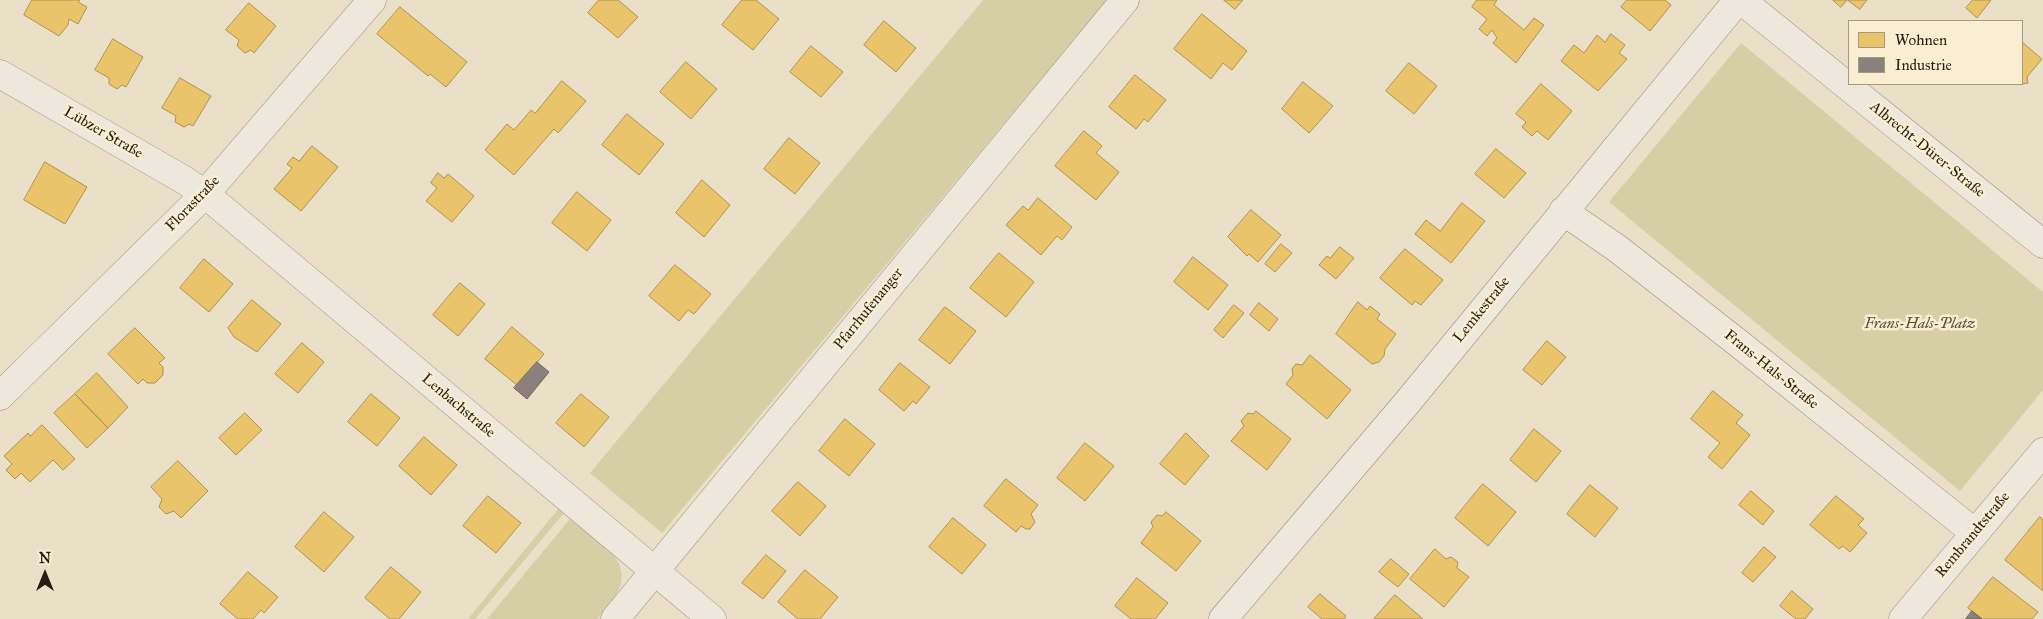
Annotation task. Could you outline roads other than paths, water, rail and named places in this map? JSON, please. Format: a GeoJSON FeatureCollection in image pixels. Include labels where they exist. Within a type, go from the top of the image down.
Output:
{"type":"FeatureCollection","features":[{"type":"Feature","properties":{"kind":"street","name":"Florastraße"},"geometry":{"type":"LineString","coordinates":[[0,396],[205,194],[372,0]]}},
{"type":"Feature","properties":{"kind":"street","name":"Pfarrhufenanger"},"geometry":{"type":"LineString","coordinates":[[615,619],[1125,0]]}},
{"type":"Feature","properties":{"kind":"street","name":"Lemkestraße"},"geometry":{"type":"LineString","coordinates":[[1223,619],[1406,404],[1563,211],[1740,0]]}},
{"type":"Feature","properties":{"kind":"street","name":"Albrecht-Dürer-Straße"},"geometry":{"type":"LineString","coordinates":[[1740,0],[2043,244]]}},
{"type":"Feature","properties":{"kind":"street","name":"Lübzer Straße"},"geometry":{"type":"LineString","coordinates":[[0,74],[205,194]]}},
{"type":"Feature","properties":{"kind":"street","name":"Lenbachstraße"},"geometry":{"type":"LineString","coordinates":[[205,194],[712,619]]}},
{"type":"Feature","properties":{"kind":"street","name":"Frans-Hals-Straße"},"geometry":{"type":"LineString","coordinates":[[1563,211],[1618,249],[1975,533]]}},
{"type":"Feature","properties":{"kind":"street","name":"Rembrandtstraße"},"geometry":{"type":"LineString","coordinates":[[1903,619],[2043,452]]}},
{"type":"Feature","properties":{"kind":"park label","name":"Frans-Hals-Platz"},"geometry":{"type":"Point","coordinates":[1920,324]}}]}
